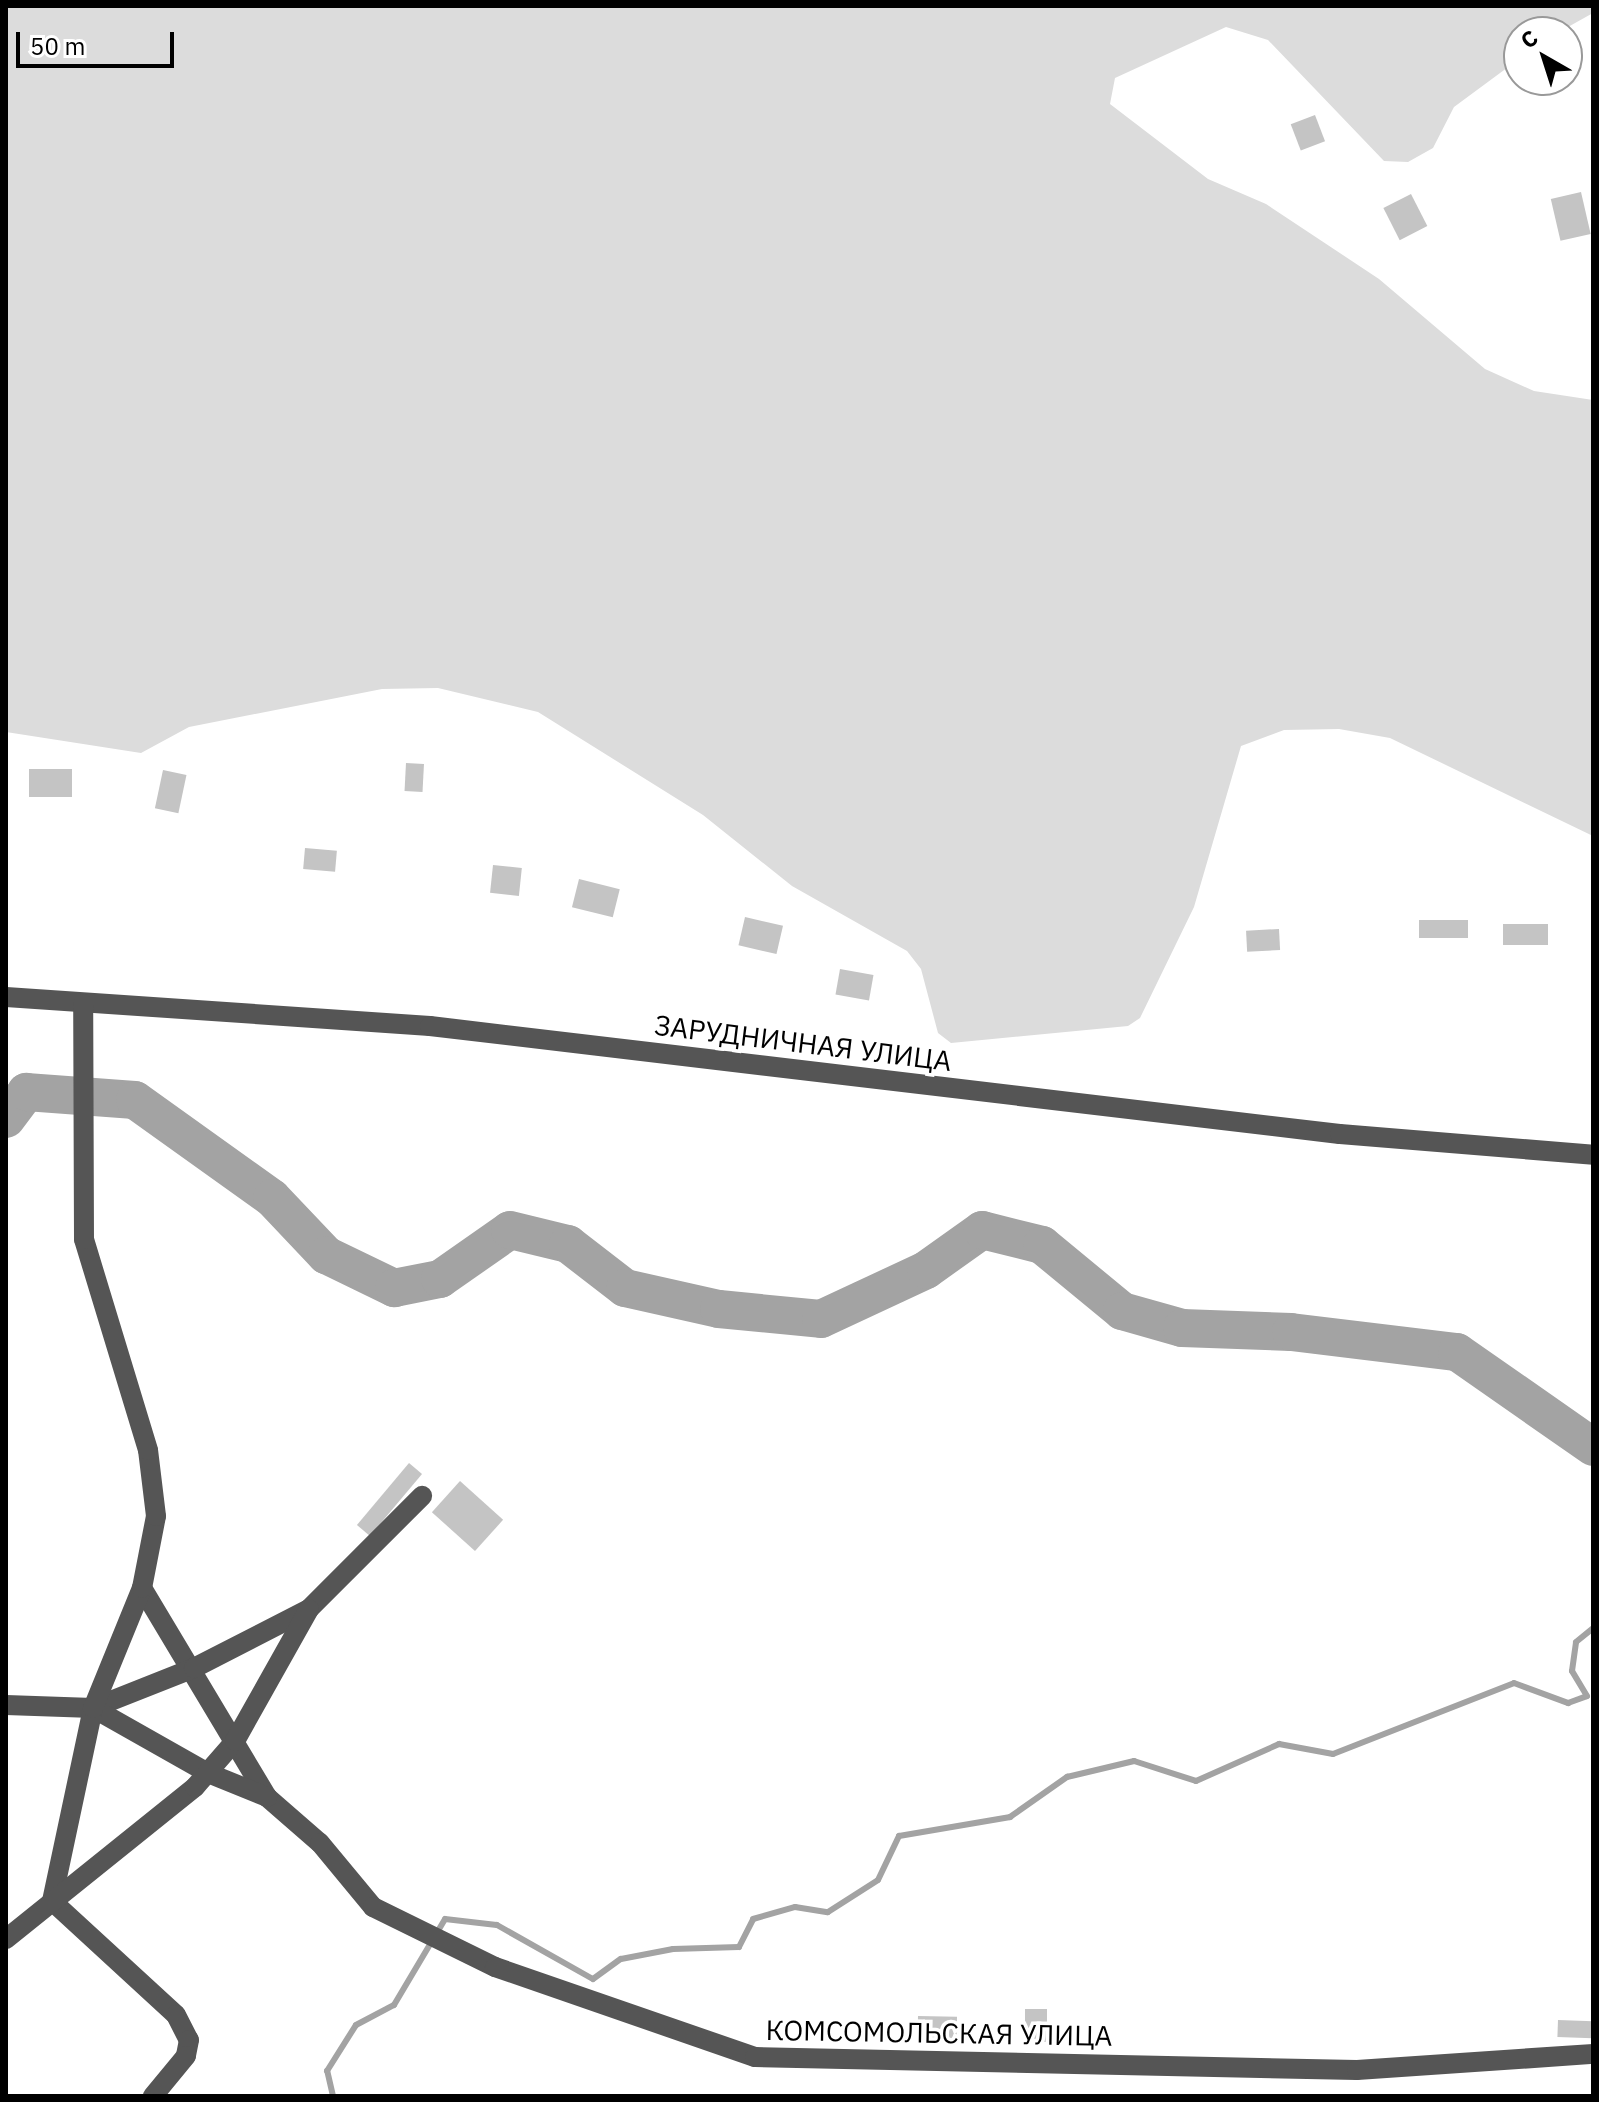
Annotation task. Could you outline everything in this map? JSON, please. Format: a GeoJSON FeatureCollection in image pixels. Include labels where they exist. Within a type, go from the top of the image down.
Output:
{"type":"FeatureCollection","features":[{"type":"Feature","properties":{"kind":"street","name":"ЗАРУДНИЧНАЯ УЛИЦА"},"geometry":{"type":"LineString","coordinates":[[6,997],[430,1026],[1325,1132],[1593,1155]]}},
{"type":"Feature","properties":{"kind":"street"},"geometry":{"type":"LineString","coordinates":[[52,1901],[93,1708],[142,1588],[156,1516],[148,1450],[84,1239],[83,1004]]}},
{"type":"Feature","properties":{"kind":"street"},"geometry":{"type":"LineString","coordinates":[[6,1939],[150,1828],[208,1773],[235,1741],[309,1609],[422,1496]]}},
{"type":"Feature","properties":{"kind":"street","name":"КОМСОМОЛЬСКАЯ УЛИЦА"},"geometry":{"type":"LineString","coordinates":[[142,1588],[194,1668],[267,1797],[320,1843],[373,1907],[495,1967],[755,2057],[1357,2070],[1593,2054]]}},
{"type":"Feature","properties":{"kind":"street"},"geometry":{"type":"LineString","coordinates":[[6,1705],[93,1708],[194,1668],[309,1609]]}},
{"type":"Feature","properties":{"kind":"street"},"geometry":{"type":"LineString","coordinates":[[93,1708],[208,1773],[267,1797]]}},
{"type":"Feature","properties":{"kind":"street"},"geometry":{"type":"LineString","coordinates":[[52,1901],[176,2015],[189,2040],[186,2056],[153,2096]]}},
{"type":"Feature","properties":{"kind":"shaded area"},"geometry":{"type":"Polygon","coordinates":[[[6,6],[1593,6],[1593,13],[1583,19],[1583,16],[1503,16],[1503,71],[1454,107],[1433,148],[1408,162],[1384,161],[1268,40],[1226,27],[1115,78],[1110,104],[1208,179],[1266,204],[1379,279],[1485,369],[1534,391],[1593,400],[1593,836],[1390,738],[1339,729],[1284,730],[1241,746],[1194,907],[1140,1018],[1128,1026],[951,1043],[938,1033],[921,969],[907,951],[792,886],[703,815],[538,712],[438,688],[382,689],[189,727],[141,753],[6,732],[6,6]]]}},
{"type":"Feature","properties":{"kind":"building"},"geometry":{"type":"Polygon","coordinates":[[[1315,115],[1325,141],[1301,150],[1291,124],[1315,115]]]}},
{"type":"Feature","properties":{"kind":"building"},"geometry":{"type":"Polygon","coordinates":[[[1581,192],[1591,234],[1560,241],[1551,199],[1581,192]]]}},
{"type":"Feature","properties":{"kind":"building"},"geometry":{"type":"Polygon","coordinates":[[[1411,194],[1427,226],[1400,240],[1383,208],[1411,194]]]}},
{"type":"Feature","properties":{"kind":"building"},"geometry":{"type":"Polygon","coordinates":[[[406,763],[424,764],[423,792],[405,791],[406,763]]]}},
{"type":"Feature","properties":{"kind":"building"},"geometry":{"type":"Polygon","coordinates":[[[29,769],[72,769],[72,797],[29,797],[29,769]]]}},
{"type":"Feature","properties":{"kind":"building"},"geometry":{"type":"Polygon","coordinates":[[[163,770],[186,775],[178,813],[155,808],[163,770]]]}},
{"type":"Feature","properties":{"kind":"building"},"geometry":{"type":"Polygon","coordinates":[[[305,848],[337,851],[335,872],[303,869],[305,848]]]}},
{"type":"Feature","properties":{"kind":"building"},"geometry":{"type":"Polygon","coordinates":[[[493,865],[522,868],[519,896],[490,893],[493,865]]]}},
{"type":"Feature","properties":{"kind":"building"},"geometry":{"type":"Polygon","coordinates":[[[579,879],[620,889],[613,917],[572,907],[579,879]]]}},
{"type":"Feature","properties":{"kind":"building"},"geometry":{"type":"Polygon","coordinates":[[[745,917],[783,926],[776,954],[738,945],[745,917]]]}},
{"type":"Feature","properties":{"kind":"building"},"geometry":{"type":"Polygon","coordinates":[[[1419,920],[1468,920],[1468,938],[1419,938],[1419,920]]]}},
{"type":"Feature","properties":{"kind":"building"},"geometry":{"type":"Polygon","coordinates":[[[1503,924],[1548,924],[1548,945],[1503,945],[1503,924]]]}},
{"type":"Feature","properties":{"kind":"building"},"geometry":{"type":"Polygon","coordinates":[[[1279,929],[1280,950],[1247,952],[1246,931],[1279,929]]]}},
{"type":"Feature","properties":{"kind":"building"},"geometry":{"type":"Polygon","coordinates":[[[840,969],[873,975],[869,1001],[835,995],[840,969]]]}},
{"type":"Feature","properties":{"kind":"building"},"geometry":{"type":"Polygon","coordinates":[[[409,1463],[422,1474],[370,1536],[357,1525],[409,1463]]]}},
{"type":"Feature","properties":{"kind":"building"},"geometry":{"type":"Polygon","coordinates":[[[460,1481],[503,1520],[475,1551],[432,1512],[460,1481]]]}},
{"type":"Feature","properties":{"kind":"building"},"geometry":{"type":"Polygon","coordinates":[[[1025,2009],[1047,2009],[1047,2042],[1025,2042],[1025,2009]]]}},
{"type":"Feature","properties":{"kind":"building"},"geometry":{"type":"Polygon","coordinates":[[[918,2016],[957,2017],[957,2041],[918,2040],[918,2016]]]}},
{"type":"Feature","properties":{"kind":"building"},"geometry":{"type":"Polygon","coordinates":[[[1558,2020],[1593,2021],[1592,2038],[1557,2037],[1558,2020]]]}},
{"type":"Feature","properties":{"kind":"waterway"},"geometry":{"type":"LineString","coordinates":[[6,1119],[26,1092],[135,1100],[272,1198],[326,1255],[394,1288],[440,1279],[510,1230],[568,1244],[625,1288],[719,1309],[821,1319],[926,1270],[982,1230],[1042,1245],[1122,1311],[1182,1328],[1291,1332],[1457,1352],[1593,1447]]}},
{"type":"Feature","properties":{"kind":"waterway"},"geometry":{"type":"LineString","coordinates":[[333,2096],[327,2071],[356,2025],[394,2005],[445,1919],[497,1925],[593,1979],[621,1959],[673,1949],[739,1947],[753,1919],[795,1907],[828,1912],[878,1880],[899,1836],[1010,1817],[1067,1777],[1134,1761],[1196,1781],[1279,1744],[1333,1754],[1514,1683],[1568,1703],[1587,1696],[1572,1671],[1576,1642],[1593,1628]]}}]}
